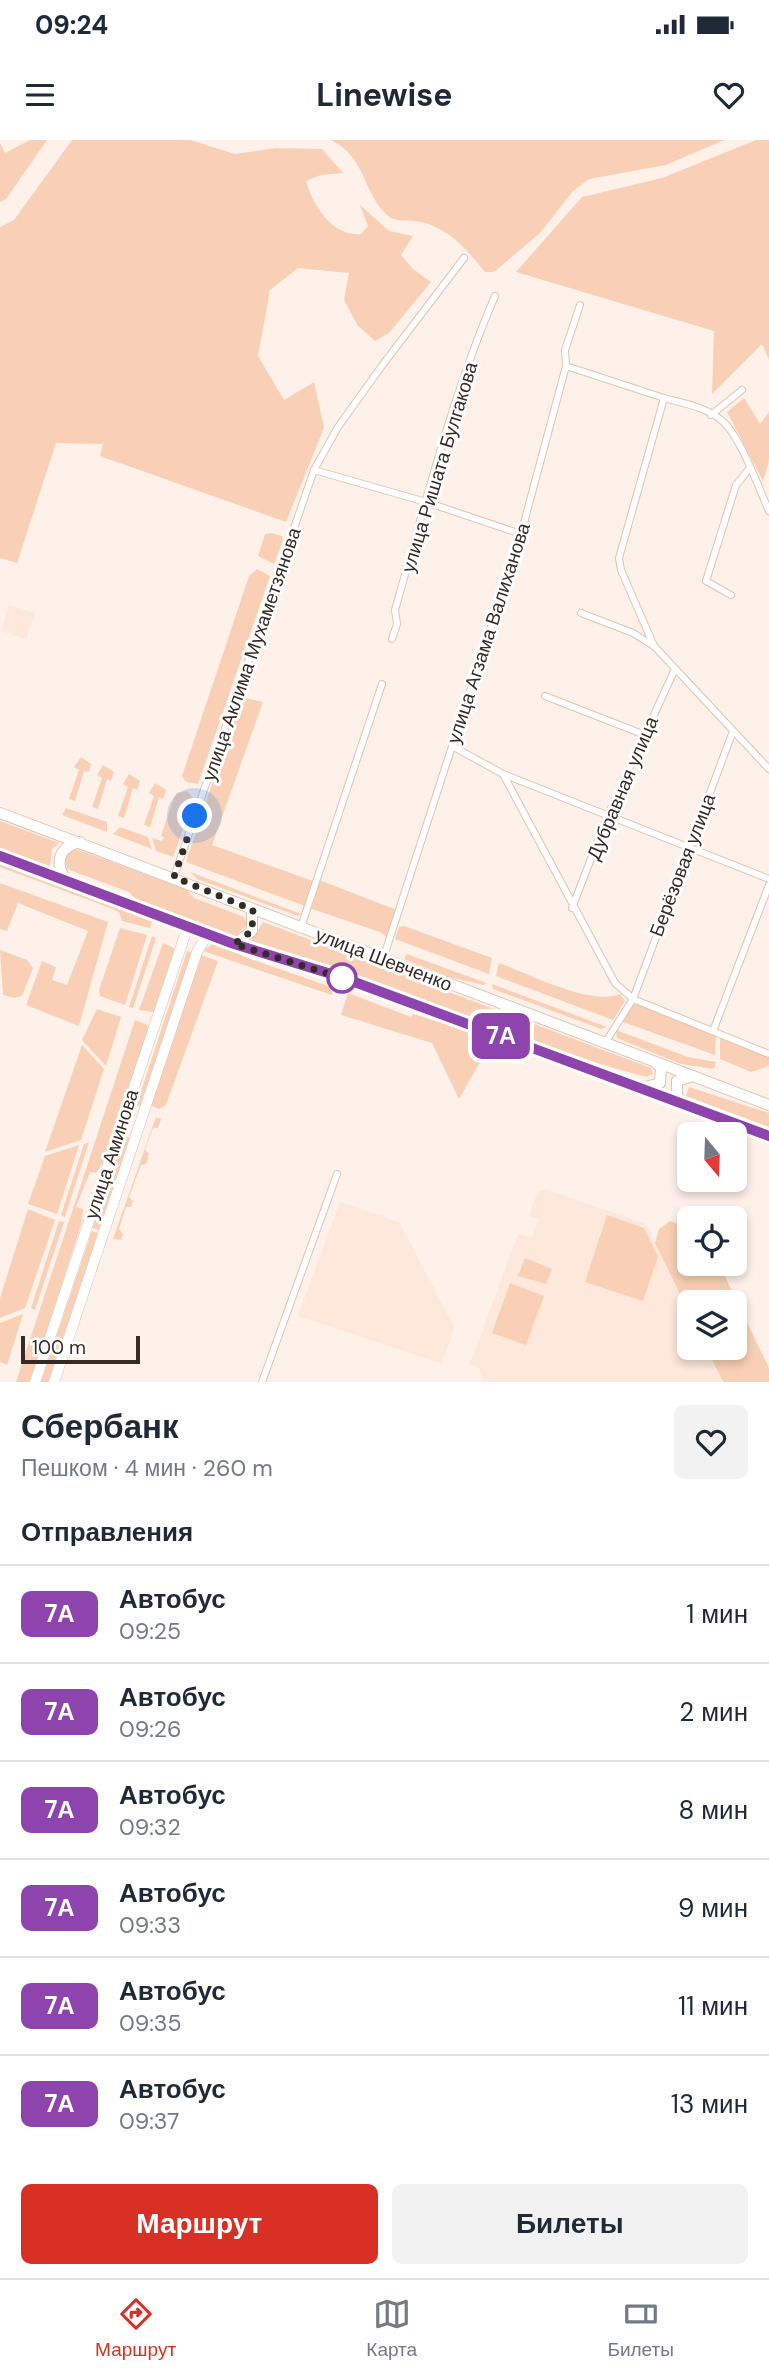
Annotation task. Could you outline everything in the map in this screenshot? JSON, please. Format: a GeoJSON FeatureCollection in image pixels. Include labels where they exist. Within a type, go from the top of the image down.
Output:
{"type":"FeatureCollection","features":[{"type":"Feature","properties":{"kind":"main road","name":"улица Шевченко"},"geometry":{"type":"LineString","coordinates":[[0,813],[769,1105]]}},
{"type":"Feature","properties":{"kind":"main road"},"geometry":{"type":"LineString","coordinates":[[67,881],[60,868],[60,856],[67,847],[80,842]]}},
{"type":"Feature","properties":{"kind":"main road","name":"улица Шевченко"},"geometry":{"type":"LineString","coordinates":[[0,856],[234,944],[341,977],[769,1136]]}},
{"type":"Feature","properties":{"kind":"main road"},"geometry":{"type":"LineString","coordinates":[[234,944],[252,931],[253,910]]}},
{"type":"Feature","properties":{"kind":"main road"},"geometry":{"type":"LineString","coordinates":[[643,1087],[654,1087],[660,1083],[661,1068],[654,1061]]}},
{"type":"Feature","properties":{"kind":"main road"},"geometry":{"type":"LineString","coordinates":[[683,1103],[677,1097],[677,1081],[694,1076]]}},
{"type":"Feature","properties":{"kind":"street","name":"улица Аклима Мухаметзянова"},"geometry":{"type":"LineString","coordinates":[[174,877],[314,470],[338,427],[464,258]]}},
{"type":"Feature","properties":{"kind":"street","name":"улица Ришата Булгакова"},"geometry":{"type":"LineString","coordinates":[[392,639],[397,624],[395,610],[426,502],[480,331],[495,296]]}},
{"type":"Feature","properties":{"kind":"street","name":"улица Агзама Валиханова"},"geometry":{"type":"LineString","coordinates":[[383,959],[521,534],[566,366],[565,350],[580,305]]}},
{"type":"Feature","properties":{"kind":"street"},"geometry":{"type":"LineString","coordinates":[[566,366],[720,419],[732,433],[768,505]]}},
{"type":"Feature","properties":{"kind":"street"},"geometry":{"type":"LineString","coordinates":[[711,415],[742,390]]}},
{"type":"Feature","properties":{"kind":"street"},"geometry":{"type":"LineString","coordinates":[[654,646],[621,570],[619,558],[664,398]]}},
{"type":"Feature","properties":{"kind":"street"},"geometry":{"type":"LineString","coordinates":[[731,595],[706,581],[736,485],[749,469]]}},
{"type":"Feature","properties":{"kind":"street"},"geometry":{"type":"LineString","coordinates":[[314,470],[426,502],[521,534]]}},
{"type":"Feature","properties":{"kind":"street"},"geometry":{"type":"LineString","coordinates":[[581,613],[633,633],[654,646],[769,769]]}},
{"type":"Feature","properties":{"kind":"street","name":"Дубравная улица"},"geometry":{"type":"LineString","coordinates":[[572,908],[607,817],[675,669]]}},
{"type":"Feature","properties":{"kind":"street"},"geometry":{"type":"LineString","coordinates":[[300,927],[382,684]]}},
{"type":"Feature","properties":{"kind":"street"},"geometry":{"type":"LineString","coordinates":[[545,696],[645,735]]}},
{"type":"Feature","properties":{"kind":"street","name":"Берёзовая улица"},"geometry":{"type":"LineString","coordinates":[[605,1043],[633,999],[733,731]]}},
{"type":"Feature","properties":{"kind":"street"},"geometry":{"type":"LineString","coordinates":[[452,746],[503,774],[769,879]]}},
{"type":"Feature","properties":{"kind":"street"},"geometry":{"type":"LineString","coordinates":[[503,774],[608,973],[633,999],[714,1028],[769,1054]]}},
{"type":"Feature","properties":{"kind":"street"},"geometry":{"type":"LineString","coordinates":[[714,1028],[769,885]]}},
{"type":"Feature","properties":{"kind":"street","name":"улица Аминова"},"geometry":{"type":"LineString","coordinates":[[35,1382],[188,926]]}},
{"type":"Feature","properties":{"kind":"street","name":"улица Аминова"},"geometry":{"type":"LineString","coordinates":[[54,1382],[197,952],[208,933]]}},
{"type":"Feature","properties":{"kind":"street"},"geometry":{"type":"LineString","coordinates":[[126,1108],[144,1114]]}},
{"type":"Feature","properties":{"kind":"street"},"geometry":{"type":"LineString","coordinates":[[121,1125],[132,1124],[138,1134]]}},
{"type":"Feature","properties":{"kind":"street"},"geometry":{"type":"LineString","coordinates":[[262,1382],[337,1174]]}},
{"type":"Feature","properties":{"kind":"shaded area"},"geometry":{"type":"Polygon","coordinates":[[[30,140],[47,140],[6,199],[0,202],[0,143],[5,153],[30,140]]]}},
{"type":"Feature","properties":{"kind":"shaded area"},"geometry":{"type":"Polygon","coordinates":[[[72,140],[190,140],[235,154],[276,148],[322,149],[343,173],[321,175],[306,181],[319,210],[333,225],[351,234],[361,234],[368,226],[360,205],[389,231],[413,236],[401,255],[413,269],[431,282],[389,333],[375,341],[358,326],[344,300],[349,273],[298,268],[270,290],[258,356],[284,400],[314,382],[324,428],[286,522],[100,456],[103,444],[56,443],[17,563],[0,558],[0,227],[14,220],[72,140]]]}},
{"type":"Feature","properties":{"kind":"shaded area"},"geometry":{"type":"Polygon","coordinates":[[[331,140],[724,140],[666,165],[589,179],[573,191],[540,233],[494,272],[485,272],[465,249],[440,229],[421,222],[397,220],[385,213],[377,204],[351,155],[331,140]]]}},
{"type":"Feature","properties":{"kind":"shaded area"},"geometry":{"type":"Polygon","coordinates":[[[756,140],[769,140],[769,360],[762,344],[712,394],[714,331],[516,272],[582,197],[662,178],[756,140]]]}},
{"type":"Feature","properties":{"kind":"shaded area"},"geometry":{"type":"Polygon","coordinates":[[[744,398],[760,424],[769,412],[769,461],[763,481],[727,412],[744,398]]]}},
{"type":"Feature","properties":{"kind":"shaded area"},"geometry":{"type":"Polygon","coordinates":[[[265,534],[282,536],[283,540],[274,564],[258,556],[265,534]]]}},
{"type":"Feature","properties":{"kind":"shaded area"},"geometry":{"type":"Polygon","coordinates":[[[257,569],[270,576],[198,784],[186,782],[182,776],[249,576],[257,569]]]}},
{"type":"Feature","properties":{"kind":"shaded area"},"geometry":{"type":"Polygon","coordinates":[[[9,605],[35,613],[26,639],[1,631],[9,605]]]}},
{"type":"Feature","properties":{"kind":"shaded area"},"geometry":{"type":"Polygon","coordinates":[[[241,697],[263,702],[212,845],[313,881],[305,906],[186,862],[241,697]]]}},
{"type":"Feature","properties":{"kind":"shaded area"},"geometry":{"type":"Polygon","coordinates":[[[81,757],[91,764],[89,772],[84,771],[75,801],[69,799],[79,770],[74,767],[81,757]]]}},
{"type":"Feature","properties":{"kind":"shaded area"},"geometry":{"type":"Polygon","coordinates":[[[103,765],[114,772],[111,781],[107,779],[98,809],[92,807],[102,778],[97,775],[103,765]]]}},
{"type":"Feature","properties":{"kind":"shaded area"},"geometry":{"type":"Polygon","coordinates":[[[129,774],[140,781],[137,790],[133,788],[124,818],[118,816],[128,787],[123,784],[129,774]]]}},
{"type":"Feature","properties":{"kind":"shaded area"},"geometry":{"type":"Polygon","coordinates":[[[155,783],[166,790],[163,799],[159,797],[150,827],[144,825],[154,796],[149,793],[155,783]]]}},
{"type":"Feature","properties":{"kind":"shaded area"},"geometry":{"type":"Polygon","coordinates":[[[187,791],[194,799],[173,857],[156,851],[152,838],[162,841],[164,837],[161,836],[174,798],[177,793],[187,791]]]}},
{"type":"Feature","properties":{"kind":"shaded area"},"geometry":{"type":"Polygon","coordinates":[[[66,808],[107,822],[107,832],[62,815],[66,808]]]}},
{"type":"Feature","properties":{"kind":"shaded area"},"geometry":{"type":"Polygon","coordinates":[[[0,821],[59,843],[52,849],[50,868],[0,848],[0,821]]]}},
{"type":"Feature","properties":{"kind":"shaded area"},"geometry":{"type":"Polygon","coordinates":[[[120,827],[148,837],[152,849],[113,834],[120,827]]]}},
{"type":"Feature","properties":{"kind":"shaded area"},"geometry":{"type":"Polygon","coordinates":[[[76,849],[187,890],[194,898],[244,917],[247,925],[235,937],[138,901],[129,892],[67,869],[65,860],[69,852],[76,849]]]}},
{"type":"Feature","properties":{"kind":"shaded area"},"geometry":{"type":"Polygon","coordinates":[[[0,863],[21,867],[153,918],[150,928],[122,921],[119,912],[113,909],[0,867],[0,863]]]}},
{"type":"Feature","properties":{"kind":"shaded area"},"geometry":{"type":"Polygon","coordinates":[[[190,872],[301,914],[298,916],[197,879],[190,872]]]}},
{"type":"Feature","properties":{"kind":"shaded area"},"geometry":{"type":"Polygon","coordinates":[[[319,880],[397,910],[388,938],[380,932],[309,908],[319,880]]]}},
{"type":"Feature","properties":{"kind":"shaded area"},"geometry":{"type":"Polygon","coordinates":[[[0,883],[108,922],[79,1026],[26,1005],[42,961],[56,967],[52,980],[67,985],[88,931],[18,903],[7,931],[0,929],[0,883]]]}},
{"type":"Feature","properties":{"kind":"shaded area"},"geometry":{"type":"Polygon","coordinates":[[[263,922],[651,1068],[653,1074],[646,1077],[600,1064],[250,942],[263,922]]]}},
{"type":"Feature","properties":{"kind":"shaded area"},"geometry":{"type":"Polygon","coordinates":[[[404,926],[492,958],[489,974],[395,939],[399,927],[404,926]]]}},
{"type":"Feature","properties":{"kind":"shaded area"},"geometry":{"type":"Polygon","coordinates":[[[120,928],[147,935],[125,1005],[100,996],[99,990],[120,928]]]}},
{"type":"Feature","properties":{"kind":"shaded area"},"geometry":{"type":"Polygon","coordinates":[[[152,936],[156,938],[133,1008],[129,1007],[152,936]]]}},
{"type":"Feature","properties":{"kind":"shaded area"},"geometry":{"type":"Polygon","coordinates":[[[163,943],[176,949],[154,1012],[139,1010],[163,943]]]}},
{"type":"Feature","properties":{"kind":"shaded area"},"geometry":{"type":"Polygon","coordinates":[[[212,944],[233,948],[242,956],[331,987],[332,995],[203,951],[212,944]]]}},
{"type":"Feature","properties":{"kind":"shaded area"},"geometry":{"type":"Polygon","coordinates":[[[0,950],[27,960],[33,968],[22,996],[15,998],[3,995],[0,950]]]}},
{"type":"Feature","properties":{"kind":"shaded area"},"geometry":{"type":"Polygon","coordinates":[[[187,951],[192,953],[141,1105],[136,1107],[187,951]]]}},
{"type":"Feature","properties":{"kind":"shaded area"},"geometry":{"type":"Polygon","coordinates":[[[407,954],[486,983],[484,985],[449,977],[404,959],[407,954]]]}},
{"type":"Feature","properties":{"kind":"shaded area"},"geometry":{"type":"Polygon","coordinates":[[[201,955],[218,961],[166,1105],[159,1109],[151,1106],[201,955]]]}},
{"type":"Feature","properties":{"kind":"shaded area"},"geometry":{"type":"Polygon","coordinates":[[[499,963],[576,992],[607,997],[620,994],[625,1001],[613,1020],[496,976],[499,963]]]}},
{"type":"Feature","properties":{"kind":"shaded area"},"geometry":{"type":"Polygon","coordinates":[[[492,984],[607,1027],[601,1029],[493,989],[492,984]]]}},
{"type":"Feature","properties":{"kind":"shaded area"},"geometry":{"type":"Polygon","coordinates":[[[348,993],[411,1017],[413,1014],[493,1039],[459,1099],[432,1043],[341,1015],[348,993]]]}},
{"type":"Feature","properties":{"kind":"shaded area"},"geometry":{"type":"Polygon","coordinates":[[[637,1004],[716,1035],[715,1055],[623,1022],[633,1005],[637,1004]]]}},
{"type":"Feature","properties":{"kind":"shaded area"},"geometry":{"type":"Polygon","coordinates":[[[97,1009],[121,1017],[106,1066],[82,1040],[97,1009]]]}},
{"type":"Feature","properties":{"kind":"shaded area"},"geometry":{"type":"Polygon","coordinates":[[[135,1020],[147,1025],[148,1030],[106,1157],[96,1173],[90,1172],[76,1207],[83,1209],[81,1225],[30,1382],[16,1382],[135,1020]]]}},
{"type":"Feature","properties":{"kind":"shaded area"},"geometry":{"type":"Polygon","coordinates":[[[616,1030],[688,1057],[716,1062],[714,1069],[681,1064],[617,1038],[616,1030]]]}},
{"type":"Feature","properties":{"kind":"shaded area"},"geometry":{"type":"Polygon","coordinates":[[[720,1037],[769,1056],[769,1066],[751,1072],[720,1059],[720,1037]]]}},
{"type":"Feature","properties":{"kind":"shaded area"},"geometry":{"type":"Polygon","coordinates":[[[82,1045],[104,1069],[81,1140],[45,1152],[82,1045]]]}},
{"type":"Feature","properties":{"kind":"shaded area"},"geometry":{"type":"Polygon","coordinates":[[[689,1087],[769,1113],[769,1127],[686,1096],[689,1087]]]}},
{"type":"Feature","properties":{"kind":"shaded area"},"geometry":{"type":"Polygon","coordinates":[[[156,1117],[161,1119],[158,1128],[153,1128],[145,1150],[149,1154],[146,1164],[141,1165],[129,1197],[133,1201],[131,1207],[126,1207],[119,1229],[123,1234],[121,1240],[113,1239],[156,1117]]]}},
{"type":"Feature","properties":{"kind":"shaded area"},"geometry":{"type":"Polygon","coordinates":[[[123,1135],[131,1138],[99,1230],[92,1228],[123,1135]]]}},
{"type":"Feature","properties":{"kind":"shaded area"},"geometry":{"type":"Polygon","coordinates":[[[89,1142],[65,1217],[61,1215],[84,1144],[89,1142]]]}},
{"type":"Feature","properties":{"kind":"shaded area"},"geometry":{"type":"Polygon","coordinates":[[[79,1145],[57,1214],[28,1204],[45,1156],[79,1145]]]}},
{"type":"Feature","properties":{"kind":"shaded area"},"geometry":{"type":"Polygon","coordinates":[[[546,1189],[646,1224],[677,1290],[677,1360],[711,1360],[722,1382],[482,1382],[480,1369],[470,1364],[518,1234],[532,1237],[538,1219],[529,1215],[538,1191],[546,1189]]]}},
{"type":"Feature","properties":{"kind":"shaded area"},"geometry":{"type":"Polygon","coordinates":[[[340,1202],[399,1222],[454,1327],[442,1364],[298,1316],[340,1202]]]}},
{"type":"Feature","properties":{"kind":"shaded area"},"geometry":{"type":"Polygon","coordinates":[[[28,1209],[55,1220],[25,1308],[0,1318],[0,1298],[28,1209]]]}},
{"type":"Feature","properties":{"kind":"shaded area"},"geometry":{"type":"Polygon","coordinates":[[[607,1215],[644,1228],[658,1257],[643,1301],[585,1282],[607,1215]]]}},
{"type":"Feature","properties":{"kind":"shaded area"},"geometry":{"type":"Polygon","coordinates":[[[59,1221],[64,1222],[35,1310],[31,1308],[59,1221]]]}},
{"type":"Feature","properties":{"kind":"shaded area"},"geometry":{"type":"Polygon","coordinates":[[[670,1221],[677,1224],[677,1276],[725,1276],[732,1290],[678,1290],[655,1243],[659,1229],[670,1221]]]}},
{"type":"Feature","properties":{"kind":"shaded area"},"geometry":{"type":"Polygon","coordinates":[[[92,1231],[98,1233],[48,1382],[41,1382],[92,1231]]]}},
{"type":"Feature","properties":{"kind":"shaded area"},"geometry":{"type":"Polygon","coordinates":[[[525,1258],[552,1269],[546,1284],[518,1276],[525,1258]]]}},
{"type":"Feature","properties":{"kind":"shaded area"},"geometry":{"type":"Polygon","coordinates":[[[510,1283],[544,1296],[526,1345],[492,1333],[510,1283]]]}},
{"type":"Feature","properties":{"kind":"shaded area"},"geometry":{"type":"Polygon","coordinates":[[[23,1314],[7,1365],[0,1362],[0,1323],[23,1314]]]}},
{"type":"Feature","properties":{"kind":"shaded area"},"geometry":{"type":"Polygon","coordinates":[[[747,1322],[769,1368],[769,1382],[723,1382],[712,1360],[747,1360],[747,1322]]]}},
{"type":"Feature","properties":{"kind":"bus line","name":"7А"},"geometry":{"type":"LineString","coordinates":[[0,856],[234,944],[341,977],[769,1136]]}},
{"type":"Feature","properties":{"kind":"route"},"geometry":{"type":"LineString","coordinates":[[195,816],[174,877],[253,910],[252,931],[234,944],[342,978]]}}]}
